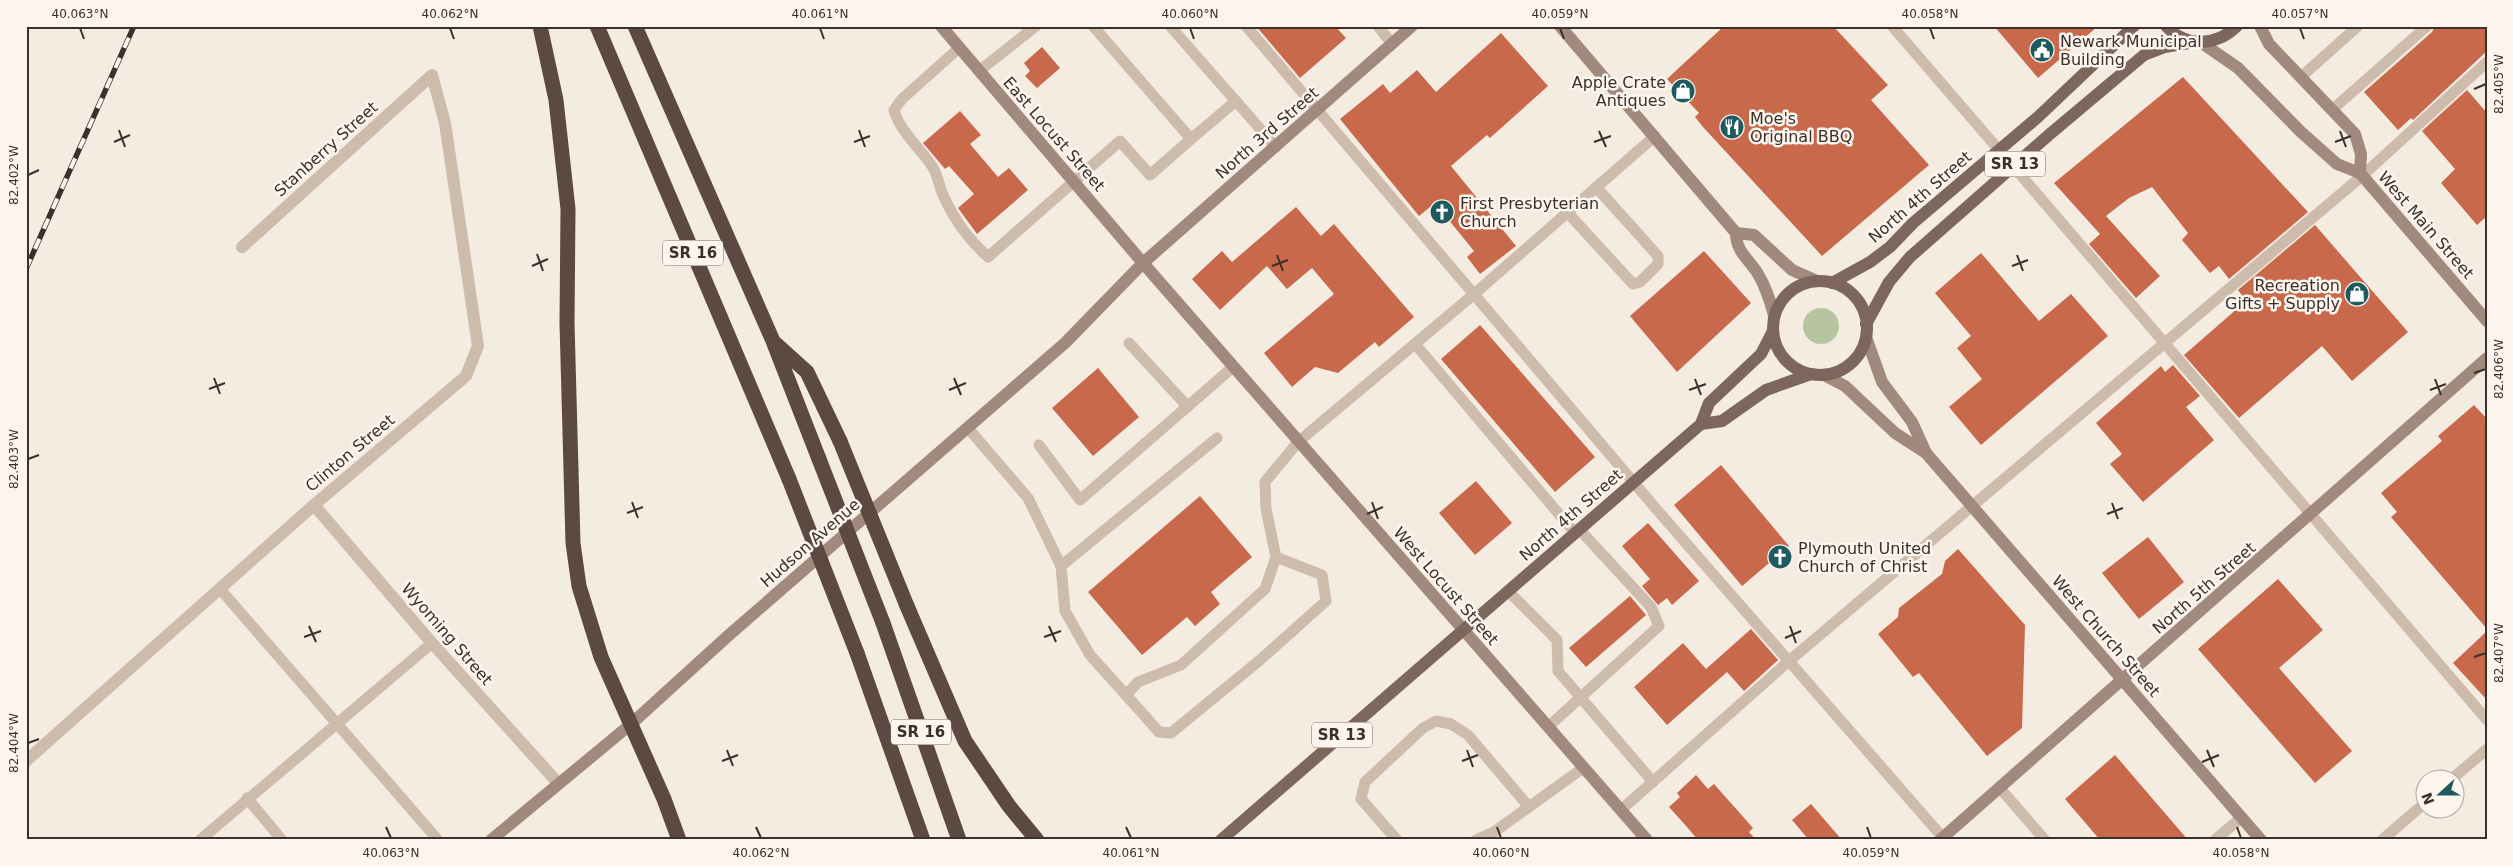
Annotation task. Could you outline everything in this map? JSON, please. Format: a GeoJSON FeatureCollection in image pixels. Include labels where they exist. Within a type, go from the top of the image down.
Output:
{"type":"FeatureCollection","features":[{"type":"Feature","properties":{"kind":"highway"},"geometry":{"type":"LineString","coordinates":[[540,26],[556,100],[568,209],[567,323],[573,543],[579,586],[589,623],[614,690],[631,724],[679,840]]}},
{"type":"Feature","properties":{"kind":"highway","name":"SR 16"},"geometry":{"type":"LineString","coordinates":[[597,26],[789,479],[857,653],[923,840]]}},
{"type":"Feature","properties":{"kind":"highway","name":"SR 16"},"geometry":{"type":"LineString","coordinates":[[635,26],[772,341],[819,459],[883,624],[959,840]]}},
{"type":"Feature","properties":{"kind":"highway"},"geometry":{"type":"LineString","coordinates":[[772,341],[807,372],[840,441],[907,606],[965,741],[1009,806],[1037,840]]}},
{"type":"Feature","properties":{"kind":"main road","name":"North 4th Street"},"geometry":{"type":"LineString","coordinates":[[1832,282],[1870,262],[1890,247],[1913,224],[1999,150],[2134,26]]}},
{"type":"Feature","properties":{"kind":"main road"},"geometry":{"type":"LineString","coordinates":[[2166,26],[2182,38],[2198,42],[2216,40],[2229,34],[2237,26]]}},
{"type":"Feature","properties":{"kind":"main road","name":"SR 13"},"geometry":{"type":"LineString","coordinates":[[1866,324],[1889,282],[1910,257],[2013,166],[2144,55],[2165,47],[2198,42]]}},
{"type":"Feature","properties":{"kind":"main road"},"geometry":{"type":"LineString","coordinates":[[1817,281],[1832,282],[1842,287],[1859,302],[1866,324],[1866,337],[1860,351],[1851,363],[1839,371],[1817,375],[1796,369],[1784,359],[1776,346],[1773,331],[1774,316],[1780,302],[1790,292],[1803,284],[1817,281]]}},
{"type":"Feature","properties":{"kind":"main road","name":"North 4th Street"},"geometry":{"type":"LineString","coordinates":[[1463,630],[1701,424],[1709,403],[1761,354],[1773,331]]}},
{"type":"Feature","properties":{"kind":"main road","name":"North 4th Street"},"geometry":{"type":"LineString","coordinates":[[1701,424],[1722,421],[1766,390],[1817,375]]}},
{"type":"Feature","properties":{"kind":"main road","name":"SR 13"},"geometry":{"type":"LineString","coordinates":[[1221,840],[1463,630]]}},
{"type":"Feature","properties":{"kind":"street","name":"East Locust Street"},"geometry":{"type":"LineString","coordinates":[[941,26],[1143,263]]}},
{"type":"Feature","properties":{"kind":"street","name":"North 3rd Street"},"geometry":{"type":"LineString","coordinates":[[1143,263],[1412,26]]}},
{"type":"Feature","properties":{"kind":"street"},"geometry":{"type":"LineString","coordinates":[[1560,26],[1736,233],[1736,244],[1758,273],[1769,297],[1774,316]]}},
{"type":"Feature","properties":{"kind":"street"},"geometry":{"type":"LineString","coordinates":[[2198,42],[2238,68],[2301,132],[2337,164],[2361,175],[2362,154],[2355,134],[2269,44],[2260,26]]}},
{"type":"Feature","properties":{"kind":"street","name":"Stanberry Street"},"geometry":{"type":"LineString","coordinates":[[242,247],[432,75]]}},
{"type":"Feature","properties":{"kind":"street","name":"Clinton Street"},"geometry":{"type":"LineString","coordinates":[[26,762],[314,505],[466,376],[478,346],[445,122],[432,75]]}},
{"type":"Feature","properties":{"kind":"street","name":"West Main Street"},"geometry":{"type":"LineString","coordinates":[[2361,175],[2487,321]]}},
{"type":"Feature","properties":{"kind":"street"},"geometry":{"type":"LineString","coordinates":[[1736,233],[1754,235],[1792,270],[1817,281]]}},
{"type":"Feature","properties":{"kind":"street","name":"Hudson Avenue"},"geometry":{"type":"LineString","coordinates":[[491,840],[631,724],[737,628],[1065,343],[1143,263]]}},
{"type":"Feature","properties":{"kind":"street","name":"West Locust Street"},"geometry":{"type":"LineString","coordinates":[[1143,263],[1645,839]]}},
{"type":"Feature","properties":{"kind":"street","name":"West Church Street"},"geometry":{"type":"LineString","coordinates":[[1866,337],[1882,382],[1912,422],[1926,453]]}},
{"type":"Feature","properties":{"kind":"street","name":"North 5th Street"},"geometry":{"type":"LineString","coordinates":[[1943,839],[1999,787],[2312,515],[2487,358]]}},
{"type":"Feature","properties":{"kind":"street","name":"West Church Street"},"geometry":{"type":"LineString","coordinates":[[1817,375],[1845,386],[1895,433],[1926,453],[2261,840]]}},
{"type":"Feature","properties":{"kind":"street","name":"Wyoming Street"},"geometry":{"type":"LineString","coordinates":[[314,505],[432,643],[558,783]]}},
{"type":"Feature","properties":{"kind":"lane"},"geometry":{"type":"LineString","coordinates":[[979,71],[1036,26]]}},
{"type":"Feature","properties":{"kind":"lane"},"geometry":{"type":"LineString","coordinates":[[1093,26],[1191,139]]}},
{"type":"Feature","properties":{"kind":"lane"},"geometry":{"type":"LineString","coordinates":[[1170,26],[1276,147]]}},
{"type":"Feature","properties":{"kind":"lane"},"geometry":{"type":"LineString","coordinates":[[1246,26],[1473,295],[1943,839]]}},
{"type":"Feature","properties":{"kind":"lane"},"geometry":{"type":"LineString","coordinates":[[1378,26],[1392,44]]}},
{"type":"Feature","properties":{"kind":"lane"},"geometry":{"type":"LineString","coordinates":[[1892,26],[1999,150]]}},
{"type":"Feature","properties":{"kind":"lane"},"geometry":{"type":"LineString","coordinates":[[2301,77],[2358,26]]}},
{"type":"Feature","properties":{"kind":"lane"},"geometry":{"type":"LineString","coordinates":[[2333,109],[2427,26]]}},
{"type":"Feature","properties":{"kind":"lane"},"geometry":{"type":"LineString","coordinates":[[959,48],[902,99],[894,110],[897,122],[912,138],[934,168],[951,211],[970,240],[988,257],[1120,141],[1150,175],[1236,101]]}},
{"type":"Feature","properties":{"kind":"lane"},"geometry":{"type":"LineString","coordinates":[[1621,810],[1789,661],[2361,175],[2487,62]]}},
{"type":"Feature","properties":{"kind":"lane"},"geometry":{"type":"LineString","coordinates":[[1126,695],[1138,682],[1181,665],[1266,589],[1276,557],[1266,509],[1265,482],[1298,442],[1473,295],[1655,136]]}},
{"type":"Feature","properties":{"kind":"lane"},"geometry":{"type":"LineString","coordinates":[[2013,166],[2487,720]]}},
{"type":"Feature","properties":{"kind":"lane"},"geometry":{"type":"LineString","coordinates":[[1567,212],[1633,284],[1640,282],[1658,264],[1658,256],[1596,187]]}},
{"type":"Feature","properties":{"kind":"lane"},"geometry":{"type":"LineString","coordinates":[[1129,343],[1188,407]]}},
{"type":"Feature","properties":{"kind":"lane"},"geometry":{"type":"LineString","coordinates":[[1415,344],[1577,532],[1651,607],[1658,626],[1548,727]]}},
{"type":"Feature","properties":{"kind":"lane"},"geometry":{"type":"LineString","coordinates":[[1039,445],[1080,500],[1233,367]]}},
{"type":"Feature","properties":{"kind":"lane"},"geometry":{"type":"LineString","coordinates":[[968,428],[1028,498],[1061,566],[1065,611],[1090,655],[1159,732],[1171,733],[1260,660],[1326,601],[1322,575],[1276,557]]}},
{"type":"Feature","properties":{"kind":"lane"},"geometry":{"type":"LineString","coordinates":[[1061,566],[1217,438]]}},
{"type":"Feature","properties":{"kind":"lane"},"geometry":{"type":"LineString","coordinates":[[220,589],[438,840]]}},
{"type":"Feature","properties":{"kind":"lane"},"geometry":{"type":"LineString","coordinates":[[1508,591],[1557,640],[1558,671],[1653,782]]}},
{"type":"Feature","properties":{"kind":"lane"},"geometry":{"type":"LineString","coordinates":[[200,840],[247,798],[432,643]]}},
{"type":"Feature","properties":{"kind":"lane"},"geometry":{"type":"LineString","coordinates":[[1397,840],[1361,799],[1364,782],[1424,728],[1436,721],[1451,724],[1468,735],[1529,807]]}},
{"type":"Feature","properties":{"kind":"lane"},"geometry":{"type":"LineString","coordinates":[[2465,768],[2487,749]]}},
{"type":"Feature","properties":{"kind":"lane"},"geometry":{"type":"LineString","coordinates":[[1476,840],[1494,832],[1583,768]]}},
{"type":"Feature","properties":{"kind":"lane"},"geometry":{"type":"LineString","coordinates":[[1999,787],[2045,840]]}},
{"type":"Feature","properties":{"kind":"lane"},"geometry":{"type":"LineString","coordinates":[[247,798],[282,840]]}},
{"type":"Feature","properties":{"kind":"lane"},"geometry":{"type":"LineString","coordinates":[[2382,840],[2416,811]]}},
{"type":"Feature","properties":{"kind":"lane"},"geometry":{"type":"LineString","coordinates":[[2215,840],[2242,816]]}},
{"type":"Feature","properties":{"kind":"green space"},"geometry":{"type":"Polygon","coordinates":[[[1821,308],[1828,309],[1834,313],[1838,319],[1838,333],[1834,339],[1828,343],[1821,344],[1814,343],[1808,339],[1804,333],[1803,326],[1804,319],[1808,313],[1814,309],[1821,308]]]}},
{"type":"Feature","properties":{"kind":"building"},"geometry":{"type":"Polygon","coordinates":[[[1256,26],[1335,26],[1346,38],[1300,78],[1256,26]]]}},
{"type":"Feature","properties":{"kind":"building"},"geometry":{"type":"Polygon","coordinates":[[[1724,26],[1833,26],[1888,85],[1871,100],[1929,165],[1822,256],[1703,127],[1695,117],[1699,113],[1667,79],[1724,26]]]}},
{"type":"Feature","properties":{"kind":"building","name":"Newark Municipal Building"},"geometry":{"type":"Polygon","coordinates":[[[1994,26],[2098,26],[2038,78],[1994,26]]]}},
{"type":"Feature","properties":{"kind":"building"},"geometry":{"type":"Polygon","coordinates":[[[2435,26],[2487,26],[2487,51],[2413,120],[2411,118],[2398,130],[2364,92],[2432,32],[2435,26]]]}},
{"type":"Feature","properties":{"kind":"building"},"geometry":{"type":"Polygon","coordinates":[[[1501,33],[1548,86],[1490,138],[1487,135],[1451,166],[1516,246],[1480,274],[1467,257],[1474,251],[1435,203],[1419,216],[1340,119],[1383,84],[1390,93],[1417,70],[1436,92],[1501,33]]]}},
{"type":"Feature","properties":{"kind":"building"},"geometry":{"type":"Polygon","coordinates":[[[1042,47],[1060,68],[1037,88],[1025,76],[1030,71],[1024,63],[1042,47]]]}},
{"type":"Feature","properties":{"kind":"building"},"geometry":{"type":"Polygon","coordinates":[[[2183,77],[2308,212],[2229,279],[2219,266],[2210,273],[2182,240],[2188,233],[2152,187],[2129,198],[2106,216],[2160,276],[2136,298],[2089,244],[2100,234],[2054,183],[2183,77]]]}},
{"type":"Feature","properties":{"kind":"building"},"geometry":{"type":"Polygon","coordinates":[[[2467,90],[2487,113],[2487,216],[2477,225],[2441,183],[2455,169],[2422,131],[2467,90]]]}},
{"type":"Feature","properties":{"kind":"building"},"geometry":{"type":"Polygon","coordinates":[[[960,111],[981,135],[970,144],[998,177],[1009,168],[1028,190],[977,234],[958,208],[974,194],[949,166],[945,169],[923,143],[960,111]]]}},
{"type":"Feature","properties":{"kind":"building"},"geometry":{"type":"Polygon","coordinates":[[[1296,207],[1321,236],[1334,224],[1414,317],[1379,347],[1375,342],[1338,373],[1315,367],[1292,387],[1264,353],[1334,294],[1312,268],[1287,289],[1267,266],[1220,310],[1192,279],[1222,251],[1232,262],[1296,207]]]}},
{"type":"Feature","properties":{"kind":"building"},"geometry":{"type":"Polygon","coordinates":[[[2315,225],[2408,332],[2352,381],[2322,346],[2239,418],[2184,355],[2246,301],[2238,290],[2315,225]]]}},
{"type":"Feature","properties":{"kind":"building"},"geometry":{"type":"Polygon","coordinates":[[[1704,251],[1751,303],[1677,372],[1630,316],[1704,251]]]}},
{"type":"Feature","properties":{"kind":"building"},"geometry":{"type":"Polygon","coordinates":[[[1981,253],[2039,321],[2071,294],[2108,336],[1981,445],[1949,407],[1982,379],[1957,348],[1971,336],[1935,293],[1981,253]]]}},
{"type":"Feature","properties":{"kind":"building"},"geometry":{"type":"Polygon","coordinates":[[[1480,325],[1595,457],[1555,492],[1441,359],[1480,325]]]}},
{"type":"Feature","properties":{"kind":"building"},"geometry":{"type":"Polygon","coordinates":[[[2173,365],[2200,396],[2186,407],[2214,440],[2143,502],[2110,464],[2122,454],[2096,423],[2161,366],[2165,372],[2173,365]]]}},
{"type":"Feature","properties":{"kind":"building"},"geometry":{"type":"Polygon","coordinates":[[[1098,368],[1139,417],[1093,456],[1052,408],[1098,368]]]}},
{"type":"Feature","properties":{"kind":"building"},"geometry":{"type":"Polygon","coordinates":[[[2474,405],[2487,419],[2487,629],[2391,517],[2397,512],[2381,493],[2442,441],[2438,436],[2474,405]]]}},
{"type":"Feature","properties":{"kind":"building"},"geometry":{"type":"Polygon","coordinates":[[[1721,465],[1789,546],[1742,586],[1674,505],[1721,465]]]}},
{"type":"Feature","properties":{"kind":"building"},"geometry":{"type":"Polygon","coordinates":[[[1476,481],[1512,523],[1475,555],[1439,513],[1476,481]]]}},
{"type":"Feature","properties":{"kind":"building"},"geometry":{"type":"Polygon","coordinates":[[[1200,496],[1252,557],[1211,592],[1220,604],[1195,626],[1187,617],[1142,655],[1088,592],[1200,496]]]}},
{"type":"Feature","properties":{"kind":"building"},"geometry":{"type":"Polygon","coordinates":[[[1648,523],[1699,581],[1672,605],[1667,598],[1658,605],[1642,586],[1650,579],[1622,546],[1648,523]]]}},
{"type":"Feature","properties":{"kind":"building"},"geometry":{"type":"Polygon","coordinates":[[[2148,537],[2184,582],[2139,619],[2102,573],[2148,537]]]}},
{"type":"Feature","properties":{"kind":"building"},"geometry":{"type":"Polygon","coordinates":[[[1958,549],[2025,625],[2022,728],[1987,756],[1919,673],[1913,677],[1878,634],[1898,617],[1899,608],[1942,574],[1945,561],[1958,549]]]}},
{"type":"Feature","properties":{"kind":"building"},"geometry":{"type":"Polygon","coordinates":[[[2278,579],[2323,630],[2279,668],[2352,751],[2315,783],[2198,649],[2278,579]]]}},
{"type":"Feature","properties":{"kind":"building"},"geometry":{"type":"Polygon","coordinates":[[[1630,596],[1646,615],[1586,667],[1569,648],[1630,596]]]}},
{"type":"Feature","properties":{"kind":"building"},"geometry":{"type":"Polygon","coordinates":[[[1751,629],[1778,660],[1744,691],[1727,672],[1667,725],[1634,687],[1683,643],[1706,669],[1751,629]]]}},
{"type":"Feature","properties":{"kind":"building"},"geometry":{"type":"Polygon","coordinates":[[[2487,631],[2487,700],[2453,663],[2487,631]]]}},
{"type":"Feature","properties":{"kind":"building"},"geometry":{"type":"Polygon","coordinates":[[[2115,755],[2188,840],[2100,840],[2065,799],[2115,755]]]}},
{"type":"Feature","properties":{"kind":"building"},"geometry":{"type":"Polygon","coordinates":[[[1696,775],[1708,789],[1714,784],[1753,828],[1749,832],[1756,840],[1698,840],[1669,807],[1680,797],[1677,793],[1696,775]]]}},
{"type":"Feature","properties":{"kind":"building"},"geometry":{"type":"Polygon","coordinates":[[[1811,804],[1842,840],[1809,840],[1792,820],[1811,804]]]}},
{"type":"Feature","properties":{"kind":"railway"},"geometry":{"type":"LineString","coordinates":[[26,269],[134,26]]}},
{"type":"Feature","properties":{"kind":"place","name":"Newark Municipal Building"},"geometry":{"type":"Point","coordinates":[2042,50]}},
{"type":"Feature","properties":{"kind":"place","name":"Apple Crate Antiques"},"geometry":{"type":"Point","coordinates":[1683,91]}},
{"type":"Feature","properties":{"kind":"place","name":"Moe's Original BBQ"},"geometry":{"type":"Point","coordinates":[1732,127]}},
{"type":"Feature","properties":{"kind":"place","name":"First Presbyterian Church"},"geometry":{"type":"Point","coordinates":[1442,212]}},
{"type":"Feature","properties":{"kind":"place","name":"Recreation Gifts + Supply"},"geometry":{"type":"Point","coordinates":[2357,294]}},
{"type":"Feature","properties":{"kind":"place","name":"Plymouth United Church of Christ"},"geometry":{"type":"Point","coordinates":[1780,557]}}]}
